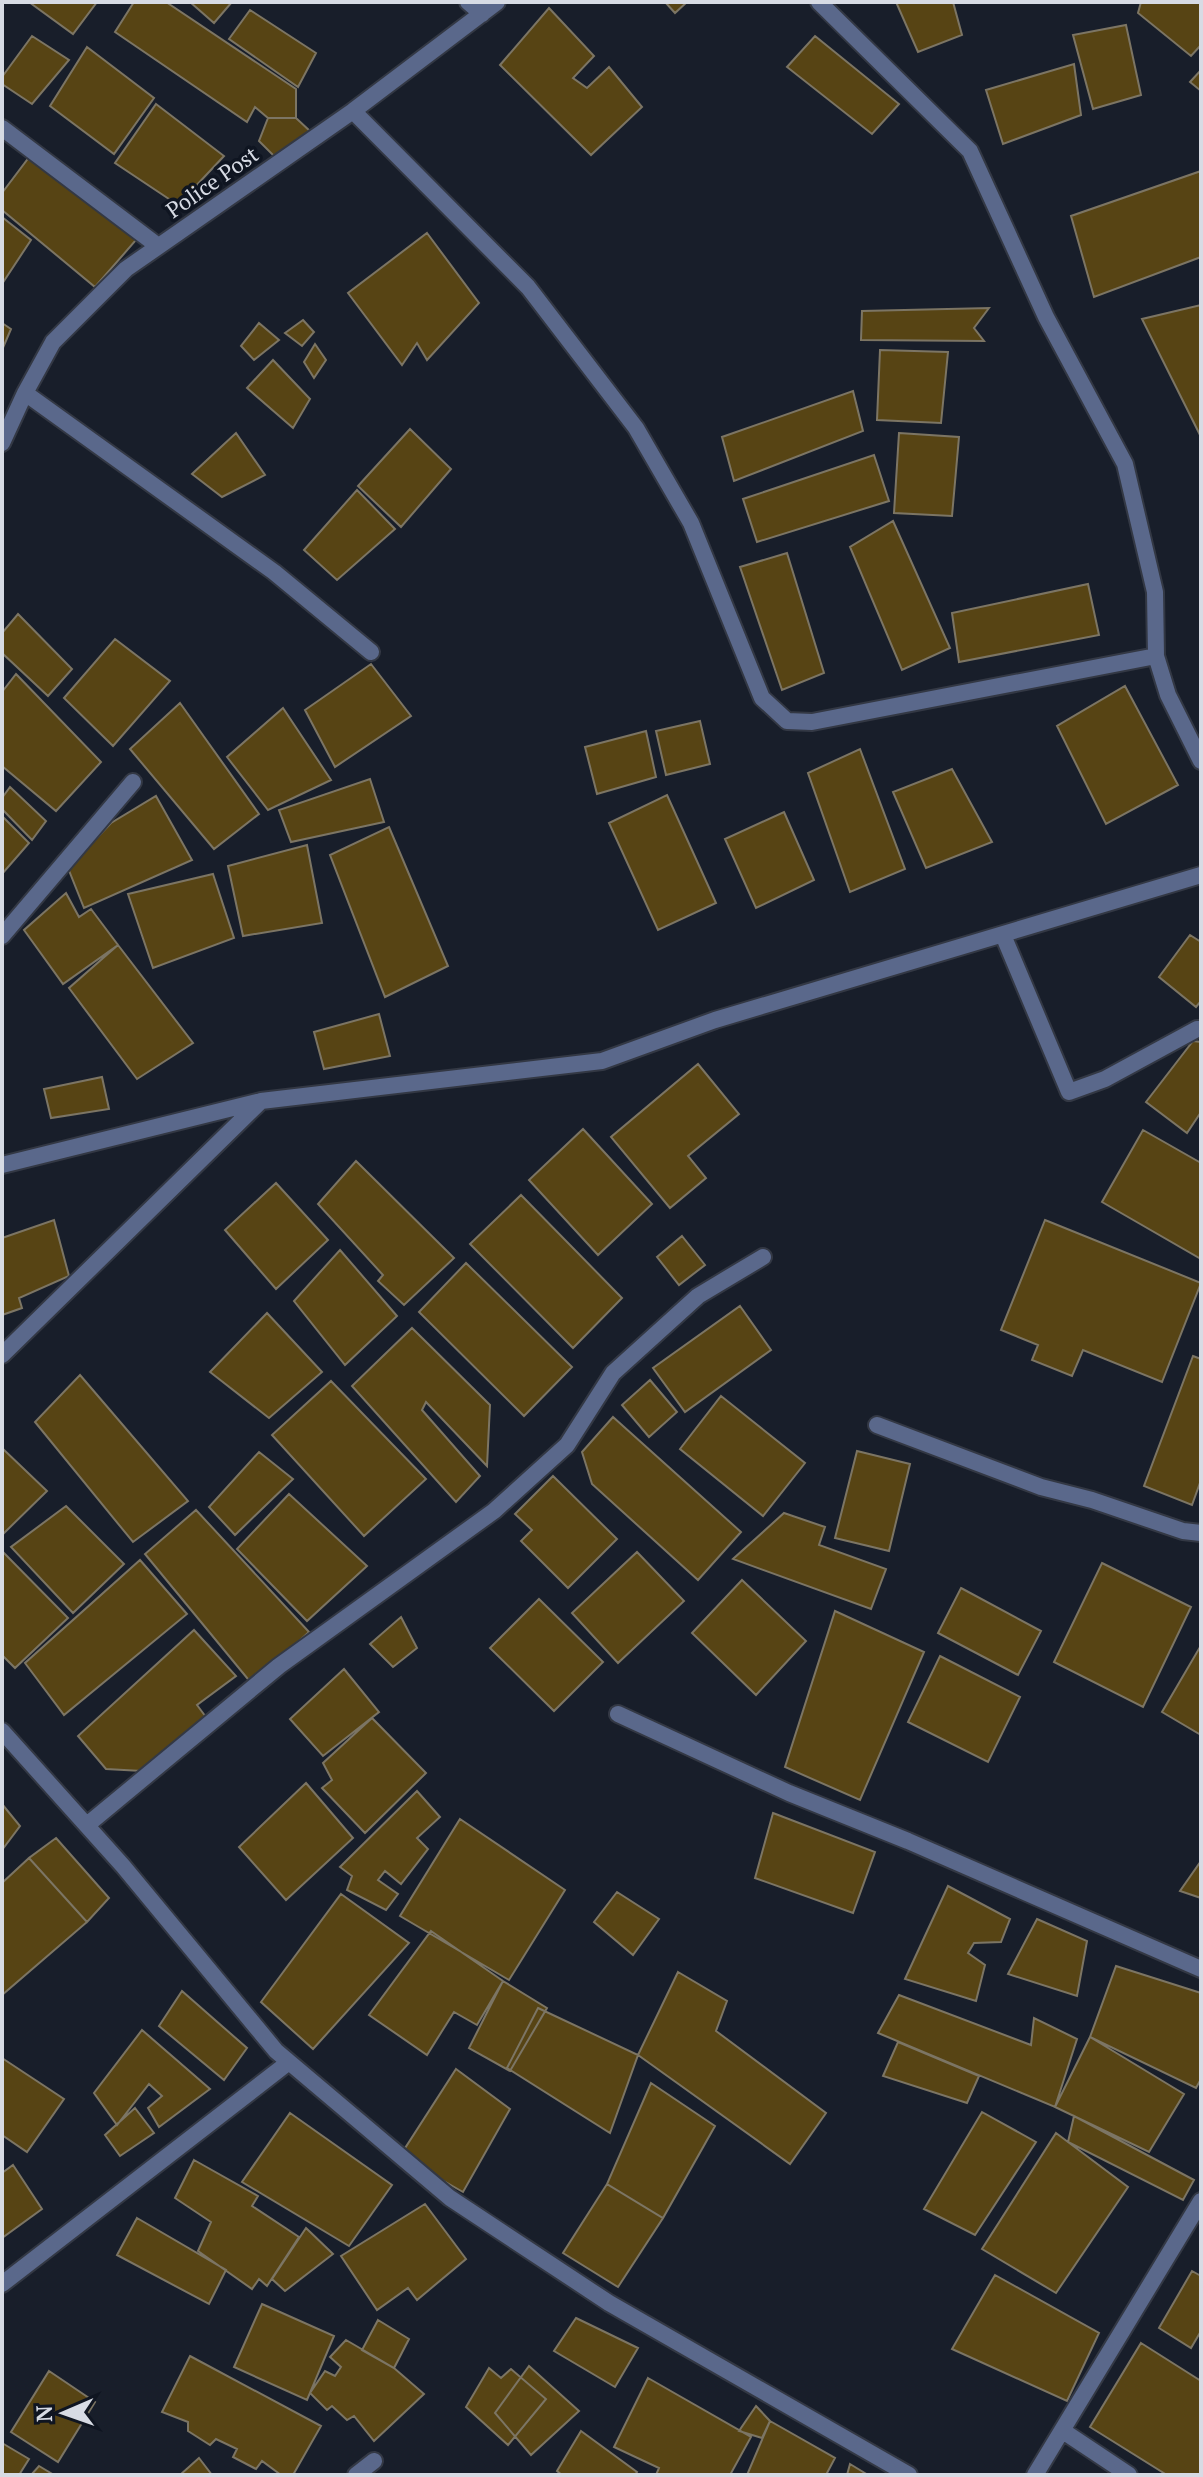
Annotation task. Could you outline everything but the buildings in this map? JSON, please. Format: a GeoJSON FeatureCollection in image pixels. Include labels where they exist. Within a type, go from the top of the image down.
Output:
{"type":"FeatureCollection","features":[{"type":"Feature","properties":{"kind":"street"},"geometry":{"type":"LineString","coordinates":[[468,2],[482,14]]}},
{"type":"Feature","properties":{"kind":"street","name":"Police Post"},"geometry":{"type":"LineString","coordinates":[[2,443],[53,342],[126,269],[353,111],[497,2]]}},
{"type":"Feature","properties":{"kind":"street"},"geometry":{"type":"LineString","coordinates":[[819,2],[970,151],[1046,317],[1125,464],[1155,592],[1156,656],[1168,695],[1201,761]]}},
{"type":"Feature","properties":{"kind":"street"},"geometry":{"type":"LineString","coordinates":[[353,111],[528,287],[636,428],[691,523],[762,698],[787,721],[812,722],[1156,656]]}},
{"type":"Feature","properties":{"kind":"street"},"geometry":{"type":"LineString","coordinates":[[2,128],[158,246]]}},
{"type":"Feature","properties":{"kind":"street"},"geometry":{"type":"LineString","coordinates":[[25,393],[274,572],[371,652]]}},
{"type":"Feature","properties":{"kind":"street"},"geometry":{"type":"LineString","coordinates":[[2,936],[133,782]]}},
{"type":"Feature","properties":{"kind":"street"},"geometry":{"type":"LineString","coordinates":[[2,1165],[261,1101],[602,1061],[715,1020],[1201,875]]}},
{"type":"Feature","properties":{"kind":"street"},"geometry":{"type":"LineString","coordinates":[[1003,935],[1069,1092],[1105,1079],[1201,1029]]}},
{"type":"Feature","properties":{"kind":"street"},"geometry":{"type":"LineString","coordinates":[[2,1355],[261,1101]]}},
{"type":"Feature","properties":{"kind":"street"},"geometry":{"type":"LineString","coordinates":[[87,1825],[279,1666],[494,1511],[567,1445],[613,1373],[698,1296],[763,1257]]}},
{"type":"Feature","properties":{"kind":"street"},"geometry":{"type":"LineString","coordinates":[[877,1425],[1041,1487],[1092,1500],[1183,1531],[1201,1533]]}},
{"type":"Feature","properties":{"kind":"street"},"geometry":{"type":"LineString","coordinates":[[618,1714],[789,1793],[908,1841],[1201,1969]]}},
{"type":"Feature","properties":{"kind":"street"},"geometry":{"type":"LineString","coordinates":[[2,1731],[87,1825],[276,2051],[463,2206],[609,2303],[909,2475]]}},
{"type":"Feature","properties":{"kind":"street"},"geometry":{"type":"LineString","coordinates":[[2,2284],[289,2062]]}},
{"type":"Feature","properties":{"kind":"street"},"geometry":{"type":"LineString","coordinates":[[1035,2475],[1201,2201]]}},
{"type":"Feature","properties":{"kind":"street"},"geometry":{"type":"LineString","coordinates":[[1063,2431],[1129,2475]]}},
{"type":"Feature","properties":{"kind":"street"},"geometry":{"type":"LineString","coordinates":[[356,2475],[374,2461]]}}]}
